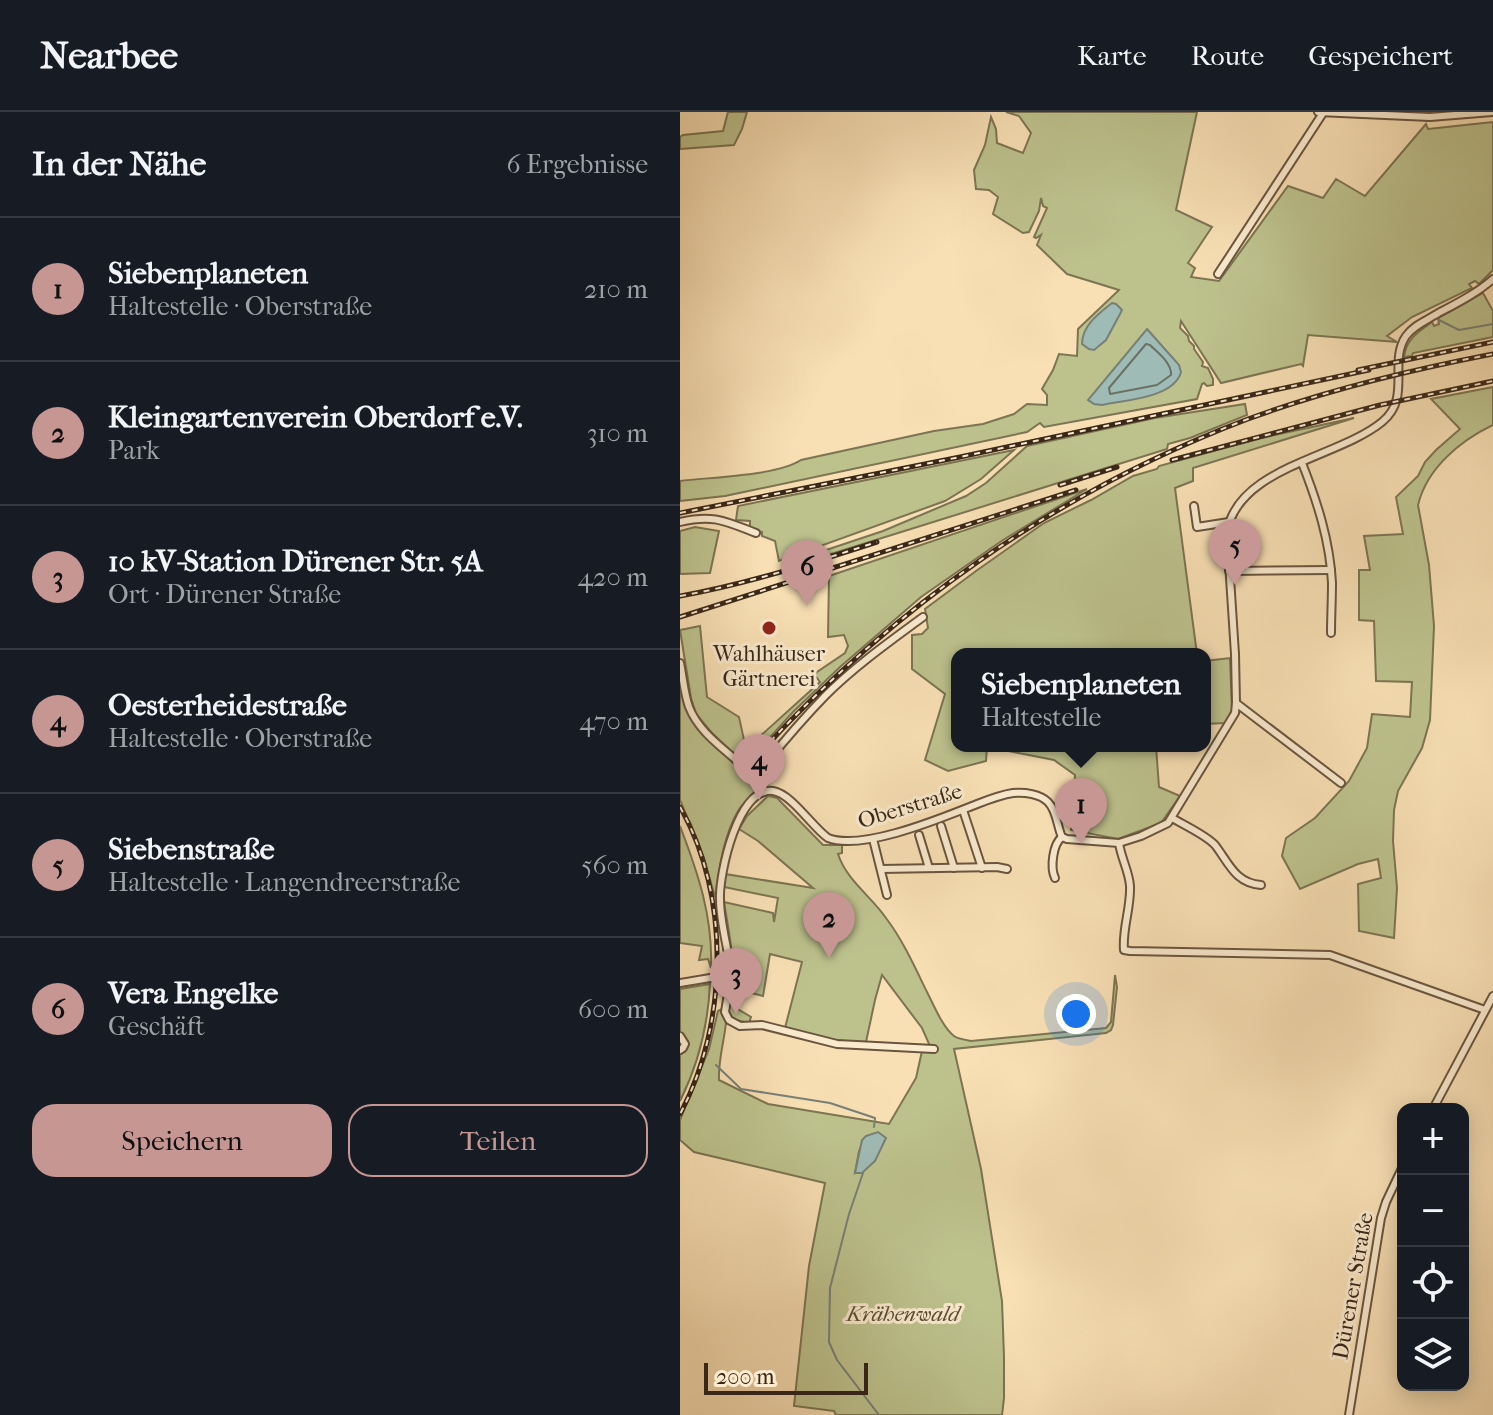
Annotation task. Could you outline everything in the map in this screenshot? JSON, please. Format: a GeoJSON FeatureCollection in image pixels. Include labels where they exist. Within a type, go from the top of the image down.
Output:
{"type":"FeatureCollection","features":[{"type":"Feature","properties":{"kind":"street"},"geometry":{"type":"LineString","coordinates":[[1218,274],[1321,112],[1402,117],[1492,112]]}},
{"type":"Feature","properties":{"kind":"street"},"geometry":{"type":"LineString","coordinates":[[1055,878],[1051,871],[1056,842],[1062,837],[1119,843],[1163,827],[1172,818],[1235,713],[1235,654],[1227,532],[1241,501],[1273,477],[1384,421],[1396,404],[1400,351],[1407,334],[1493,279]]}},
{"type":"Feature","properties":{"kind":"street"},"geometry":{"type":"LineString","coordinates":[[1302,463],[1317,500],[1325,532],[1331,570],[1331,633]]}},
{"type":"Feature","properties":{"kind":"street"},"geometry":{"type":"LineString","coordinates":[[1194,506],[1197,527],[1229,522]]}},
{"type":"Feature","properties":{"kind":"street"},"geometry":{"type":"LineString","coordinates":[[680,522],[715,518],[756,533]]}},
{"type":"Feature","properties":{"kind":"street"},"geometry":{"type":"LineString","coordinates":[[1229,571],[1331,570]]}},
{"type":"Feature","properties":{"kind":"street"},"geometry":{"type":"LineString","coordinates":[[755,777],[826,695],[923,617]]}},
{"type":"Feature","properties":{"kind":"street"},"geometry":{"type":"LineString","coordinates":[[680,663],[689,706],[697,721],[755,777],[764,792],[740,817],[725,860],[720,901],[730,966],[727,1018],[733,1024],[762,1025],[837,1044],[934,1049]]}},
{"type":"Feature","properties":{"kind":"street"},"geometry":{"type":"LineString","coordinates":[[1236,703],[1341,783]]}},
{"type":"Feature","properties":{"kind":"street","name":"Oberstraße"},"geometry":{"type":"LineString","coordinates":[[764,792],[775,791],[785,797],[822,834],[844,842],[917,831],[1010,793],[1030,794],[1050,804],[1062,837]]}},
{"type":"Feature","properties":{"kind":"street"},"geometry":{"type":"LineString","coordinates":[[963,810],[982,868]]}},
{"type":"Feature","properties":{"kind":"street"},"geometry":{"type":"LineString","coordinates":[[1172,818],[1214,844],[1239,877],[1261,885]]}},
{"type":"Feature","properties":{"kind":"street"},"geometry":{"type":"LineString","coordinates":[[941,826],[954,868]]}},
{"type":"Feature","properties":{"kind":"street"},"geometry":{"type":"LineString","coordinates":[[917,831],[929,868]]}},
{"type":"Feature","properties":{"kind":"street"},"geometry":{"type":"LineString","coordinates":[[873,839],[887,895]]}},
{"type":"Feature","properties":{"kind":"street"},"geometry":{"type":"LineString","coordinates":[[1119,843],[1130,889],[1124,950],[1337,956],[1485,1010]]}},
{"type":"Feature","properties":{"kind":"street"},"geometry":{"type":"LineString","coordinates":[[881,869],[1007,869]]}},
{"type":"Feature","properties":{"kind":"street"},"geometry":{"type":"LineString","coordinates":[[680,983],[728,973]]}},
{"type":"Feature","properties":{"kind":"street"},"geometry":{"type":"LineString","coordinates":[[1436,1103],[1493,996]]}},
{"type":"Feature","properties":{"kind":"street"},"geometry":{"type":"LineString","coordinates":[[680,1036],[685,1044],[680,1050]]}},
{"type":"Feature","properties":{"kind":"street","name":"Dürener Straße"},"geometry":{"type":"LineString","coordinates":[[1349,1415],[1381,1218],[1399,1175]]}},
{"type":"Feature","properties":{"kind":"green space"},"geometry":{"type":"Polygon","coordinates":[[[728,112],[747,112],[734,145],[680,149],[680,137],[683,135],[723,131],[728,112]]]}},
{"type":"Feature","properties":{"kind":"green space"},"geometry":{"type":"Polygon","coordinates":[[[1006,112],[1197,112],[1176,210],[1212,227],[1188,263],[1195,268],[1191,277],[1219,281],[1288,186],[1323,198],[1336,179],[1365,196],[1426,124],[1428,129],[1493,122],[1493,270],[1479,284],[1475,281],[1469,284],[1472,288],[1412,317],[1387,336],[1397,342],[1308,335],[1303,366],[1221,383],[1181,321],[1180,328],[1213,379],[1213,385],[1202,384],[1197,399],[1044,427],[1040,423],[1027,432],[725,496],[680,501],[680,481],[776,469],[801,460],[934,431],[983,424],[1014,414],[1027,404],[1047,405],[1047,395],[1042,389],[1059,354],[1077,356],[1078,329],[1119,290],[1067,274],[1037,245],[1041,235],[1034,237],[1047,208],[1043,206],[1041,198],[1039,211],[1029,232],[1023,233],[993,214],[998,197],[989,190],[976,189],[974,170],[985,145],[991,117],[997,143],[1023,153],[1031,133],[1019,116],[1006,112]]]}},
{"type":"Feature","properties":{"kind":"green space"},"geometry":{"type":"Polygon","coordinates":[[[1483,293],[1493,311],[1493,337],[1404,357],[1407,345],[1418,333],[1432,322],[1434,326],[1439,324],[1438,318],[1483,293]]]}},
{"type":"Feature","properties":{"kind":"green space"},"geometry":{"type":"Polygon","coordinates":[[[1493,387],[1493,425],[1446,457],[1429,479],[1418,505],[1429,565],[1434,626],[1430,720],[1422,748],[1398,791],[1394,810],[1397,888],[1394,938],[1359,931],[1358,884],[1381,878],[1378,859],[1358,864],[1300,889],[1282,856],[1286,838],[1315,818],[1349,781],[1367,748],[1372,714],[1410,717],[1412,682],[1376,681],[1374,621],[1359,620],[1359,570],[1370,570],[1364,536],[1403,534],[1396,497],[1418,476],[1436,450],[1460,429],[1431,399],[1493,387]]]}},
{"type":"Feature","properties":{"kind":"green space"},"geometry":{"type":"Polygon","coordinates":[[[1245,404],[1247,415],[1168,444],[1167,449],[834,553],[804,561],[802,558],[883,531],[966,496],[986,483],[1027,446],[1155,418],[1245,404]]]}},
{"type":"Feature","properties":{"kind":"green space"},"geometry":{"type":"Polygon","coordinates":[[[1354,418],[1193,468],[1193,481],[1175,488],[1196,648],[951,648],[951,752],[987,752],[986,761],[948,771],[925,760],[945,694],[912,669],[912,635],[922,634],[928,628],[925,609],[1044,523],[1133,476],[1261,438],[1354,418]]]}},
{"type":"Feature","properties":{"kind":"green space"},"geometry":{"type":"Polygon","coordinates":[[[1014,450],[981,479],[945,501],[779,561],[775,541],[762,536],[762,532],[750,529],[750,521],[736,520],[738,506],[1014,450]]]}},
{"type":"Feature","properties":{"kind":"green space"},"geometry":{"type":"Polygon","coordinates":[[[1087,489],[1003,540],[921,597],[793,712],[751,758],[761,767],[758,770],[751,771],[696,714],[680,630],[700,626],[707,697],[739,717],[746,749],[820,682],[814,674],[845,653],[848,646],[844,635],[828,637],[829,576],[1087,489]]]}},
{"type":"Feature","properties":{"kind":"green space"},"geometry":{"type":"Polygon","coordinates":[[[695,527],[719,531],[710,573],[680,574],[680,531],[695,527]]]}},
{"type":"Feature","properties":{"kind":"green space"},"geometry":{"type":"Polygon","coordinates":[[[1230,658],[1232,710],[1226,723],[1211,724],[1211,660],[1230,658]]]}},
{"type":"Feature","properties":{"kind":"green space"},"geometry":{"type":"Polygon","coordinates":[[[680,676],[688,710],[758,787],[738,811],[729,831],[715,897],[703,855],[680,800],[680,676]]]}},
{"type":"Feature","properties":{"kind":"green space"},"geometry":{"type":"Polygon","coordinates":[[[1013,752],[1156,752],[1159,787],[1180,796],[1161,823],[1118,839],[1071,830],[1075,775],[1054,760],[1013,752]]]}},
{"type":"Feature","properties":{"kind":"green space","name":"Krähenwald"},"geometry":{"type":"Polygon","coordinates":[[[768,796],[777,798],[823,845],[842,845],[842,853],[838,854],[842,864],[892,926],[941,1020],[958,1038],[971,1041],[1106,1028],[1111,1022],[1115,975],[1117,987],[1113,1025],[1106,1033],[954,1049],[981,1169],[1002,1301],[1002,1415],[836,1415],[834,1411],[794,1406],[809,1266],[825,1183],[694,1152],[680,1140],[680,1120],[709,1049],[718,1011],[730,1005],[733,966],[724,902],[773,913],[774,922],[778,898],[724,887],[725,874],[813,888],[758,841],[739,829],[747,816],[768,796]],[[770,954],[763,996],[740,990],[736,1008],[751,1017],[749,1023],[732,1019],[726,1023],[719,1080],[768,1104],[889,1124],[916,1078],[922,1051],[930,1046],[922,1028],[882,975],[866,1042],[843,1042],[785,1028],[802,962],[770,954]],[[874,1134],[866,1136],[859,1151],[855,1173],[875,1161],[874,1134]]]}},
{"type":"Feature","properties":{"kind":"green space"},"geometry":{"type":"Polygon","coordinates":[[[680,826],[703,896],[710,931],[711,968],[708,959],[699,960],[702,946],[680,943],[680,826]]]}},
{"type":"Feature","properties":{"kind":"green space"},"geometry":{"type":"Polygon","coordinates":[[[710,984],[701,1044],[680,1101],[680,989],[710,984]]]}},
{"type":"Feature","properties":{"kind":"water"},"geometry":{"type":"Polygon","coordinates":[[[1112,303],[1122,310],[1120,314],[1106,340],[1094,350],[1089,349],[1082,344],[1085,332],[1112,303]]]}},
{"type":"Feature","properties":{"kind":"water"},"geometry":{"type":"Polygon","coordinates":[[[1147,329],[1179,365],[1181,372],[1177,381],[1159,393],[1135,399],[1102,405],[1088,400],[1147,329]]]}},
{"type":"Feature","properties":{"kind":"water"},"geometry":{"type":"Polygon","coordinates":[[[878,1132],[886,1138],[875,1161],[862,1173],[855,1173],[862,1140],[878,1132]]]}},
{"type":"Feature","properties":{"kind":"waterway"},"geometry":{"type":"LineString","coordinates":[[1439,320],[1459,330],[1493,324]]}},
{"type":"Feature","properties":{"kind":"waterway"},"geometry":{"type":"LineString","coordinates":[[716,1065],[741,1089],[830,1103],[875,1118],[874,1127]]}},
{"type":"Feature","properties":{"kind":"waterway"},"geometry":{"type":"LineString","coordinates":[[863,1173],[830,1288],[829,1342],[837,1360],[879,1415]]}},
{"type":"Feature","properties":{"kind":"railway"},"geometry":{"type":"LineString","coordinates":[[1358,370],[1493,342]]}},
{"type":"Feature","properties":{"kind":"railway"},"geometry":{"type":"LineString","coordinates":[[754,759],[807,704],[920,604],[1044,519],[1110,481],[1248,419],[1308,399],[1493,354]]}},
{"type":"Feature","properties":{"kind":"railway"},"geometry":{"type":"LineString","coordinates":[[680,513],[1369,370]]}},
{"type":"Feature","properties":{"kind":"railway"},"geometry":{"type":"LineString","coordinates":[[1172,460],[1380,405],[1493,381]]}},
{"type":"Feature","properties":{"kind":"railway"},"geometry":{"type":"LineString","coordinates":[[1060,485],[1117,467]]}},
{"type":"Feature","properties":{"kind":"railway"},"geometry":{"type":"LineString","coordinates":[[680,617],[1076,490]]}},
{"type":"Feature","properties":{"kind":"railway"},"geometry":{"type":"LineString","coordinates":[[680,596],[755,579],[877,542]]}},
{"type":"Feature","properties":{"kind":"railway"},"geometry":{"type":"LineString","coordinates":[[680,807],[697,842],[708,880],[715,920],[717,960],[715,1001],[707,1041],[696,1079],[680,1114]]}},
{"type":"Feature","properties":{"kind":"place","name":"Siebenstraße"},"geometry":{"type":"Point","coordinates":[1235,585]}},
{"type":"Feature","properties":{"kind":"place","name":"Vera Engelke"},"geometry":{"type":"Point","coordinates":[807,606]}},
{"type":"Feature","properties":{"kind":"place","name":"Wahlhäuser Gärtnerei"},"geometry":{"type":"Point","coordinates":[769,628]}},
{"type":"Feature","properties":{"kind":"place","name":"Oesterheidestraße"},"geometry":{"type":"Point","coordinates":[759,800]}},
{"type":"Feature","properties":{"kind":"place","name":"Siebenplaneten"},"geometry":{"type":"Point","coordinates":[1081,844]}},
{"type":"Feature","properties":{"kind":"place","name":"Kleingartenverein Oberdorf e.V."},"geometry":{"type":"Point","coordinates":[829,958]}},
{"type":"Feature","properties":{"kind":"place","name":"10 kV-Station Dürener Str. 5A"},"geometry":{"type":"Point","coordinates":[736,1014]}}]}
